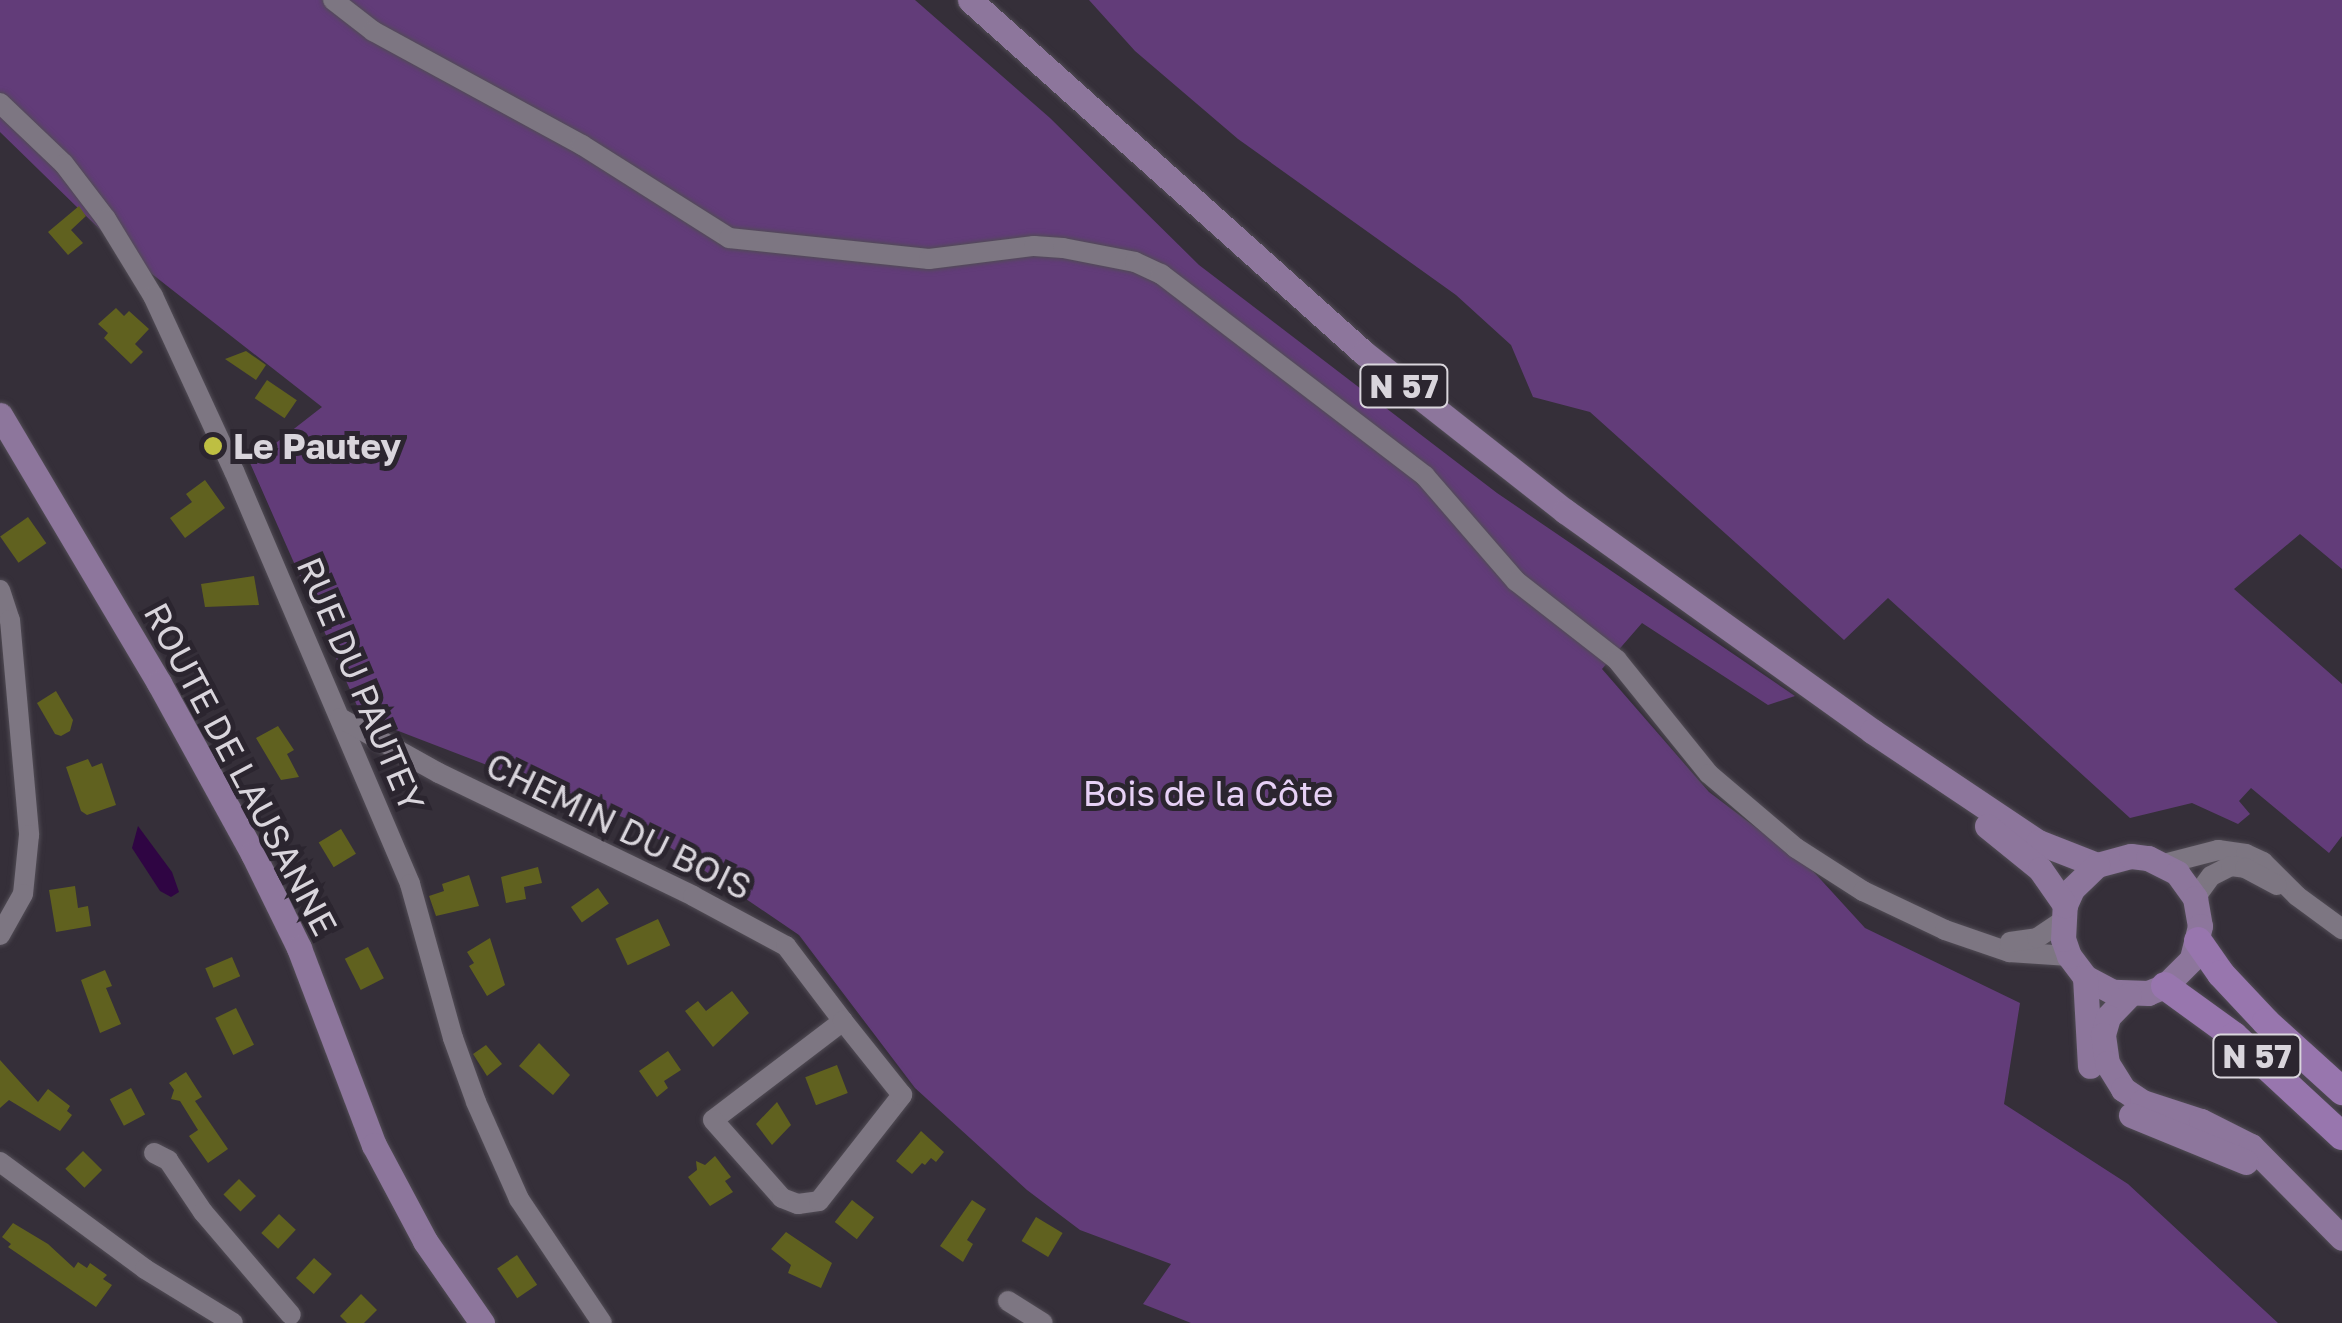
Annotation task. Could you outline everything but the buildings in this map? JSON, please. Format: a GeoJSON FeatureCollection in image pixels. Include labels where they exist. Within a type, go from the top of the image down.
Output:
{"type":"FeatureCollection","features":[{"type":"Feature","properties":{"kind":"highway","name":"N 57"},"geometry":{"type":"LineString","coordinates":[[2198,940],[2244,999],[2342,1091]]}},
{"type":"Feature","properties":{"kind":"highway","name":"N 57"},"geometry":{"type":"LineString","coordinates":[[2165,986],[2234,1036],[2342,1136]]}},
{"type":"Feature","properties":{"kind":"main road","name":"N 57"},"geometry":{"type":"LineString","coordinates":[[970,0],[1411,392],[1565,510],[1872,731],[2038,842],[2097,865]]}},
{"type":"Feature","properties":{"kind":"main road","name":"ROUTE DE LAUSANNE"},"geometry":{"type":"LineString","coordinates":[[0,416],[150,666],[253,854],[298,948],[352,1094],[382,1162],[425,1240],[482,1323]]}},
{"type":"Feature","properties":{"kind":"main road","name":"N 57"},"geometry":{"type":"LineString","coordinates":[[1872,731],[2040,869],[2063,913]]}},
{"type":"Feature","properties":{"kind":"main road"},"geometry":{"type":"LineString","coordinates":[[2077,967],[2098,986],[2129,994],[2165,986],[2192,959],[2198,940],[2195,898],[2164,864],[2130,856],[2097,865],[2072,888],[2063,913],[2077,967],[2088,1057],[2096,1079],[2112,1102],[2136,1118],[2244,1160],[2304,1199]]}},
{"type":"Feature","properties":{"kind":"main road"},"geometry":{"type":"LineString","coordinates":[[2129,994],[2108,1018],[2103,1034],[2107,1063],[2124,1089],[2142,1102],[2235,1137],[2270,1162],[2342,1238]]}},
{"type":"Feature","properties":{"kind":"street"},"geometry":{"type":"LineString","coordinates":[[333,0],[372,31],[582,145],[728,238],[929,259],[1034,246],[1063,248],[1135,262],[1161,274],[1425,476],[1516,581],[1617,660],[1686,747],[1767,826],[1862,891],[1945,930],[2009,952],[2077,967]]}},
{"type":"Feature","properties":{"kind":"street","name":"RUE DU PAUTEY"},"geometry":{"type":"LineString","coordinates":[[0,103],[64,164],[106,219],[153,296],[410,884],[452,1038],[476,1102],[519,1199],[602,1323]]}},
{"type":"Feature","properties":{"kind":"street"},"geometry":{"type":"LineString","coordinates":[[0,590],[10,620],[28,835],[24,894],[0,934]]}},
{"type":"Feature","properties":{"kind":"street","name":"CHEMIN DU BOIS"},"geometry":{"type":"LineString","coordinates":[[340,718],[439,773],[694,896],[786,946],[902,1096],[818,1201],[798,1204],[782,1198],[714,1120],[843,1021]]}},
{"type":"Feature","properties":{"kind":"street"},"geometry":{"type":"LineString","coordinates":[[2164,864],[2231,850],[2264,862],[2297,896]]}},
{"type":"Feature","properties":{"kind":"street"},"geometry":{"type":"LineString","coordinates":[[2195,898],[2211,876],[2231,866],[2245,868],[2297,896],[2342,929]]}},
{"type":"Feature","properties":{"kind":"street"},"geometry":{"type":"LineString","coordinates":[[1986,942],[2030,940],[2063,913]]}},
{"type":"Feature","properties":{"kind":"street"},"geometry":{"type":"LineString","coordinates":[[154,1154],[168,1160],[203,1212],[293,1320]]}},
{"type":"Feature","properties":{"kind":"street"},"geometry":{"type":"LineString","coordinates":[[0,1162],[130,1259],[234,1323]]}},
{"type":"Feature","properties":{"kind":"street"},"geometry":{"type":"LineString","coordinates":[[1008,1301],[1043,1323]]}},
{"type":"Feature","properties":{"kind":"green space","name":"Bois de la Côte"},"geometry":{"type":"Polygon","coordinates":[[[0,0],[915,0],[1050,118],[1199,265],[1497,493],[1795,696],[1768,705],[1642,623],[1602,669],[1709,792],[1812,870],[1865,928],[2020,1003],[2004,1104],[2128,1184],[2278,1323],[1191,1323],[1143,1304],[1171,1264],[1080,1230],[1027,1190],[915,1088],[799,935],[630,820],[362,717],[250,463],[322,407],[120,249],[0,132],[0,0]]]}},
{"type":"Feature","properties":{"kind":"green space"},"geometry":{"type":"Polygon","coordinates":[[[1089,0],[2342,0],[2342,569],[2300,534],[2234,589],[2342,684],[2342,836],[2329,853],[2251,788],[2239,801],[2250,814],[2238,824],[2192,803],[2130,818],[1888,598],[1844,640],[1590,412],[1533,397],[1511,345],[1456,295],[1238,139],[1135,51],[1089,0]]]}},
{"type":"Feature","properties":{"kind":"shaded area"},"geometry":{"type":"Polygon","coordinates":[[[138,826],[172,872],[179,892],[171,897],[160,891],[132,848],[138,826]]]}},
{"type":"Feature","properties":{"kind":"place","name":"Le Pautey"},"geometry":{"type":"Point","coordinates":[213,446]}}]}
